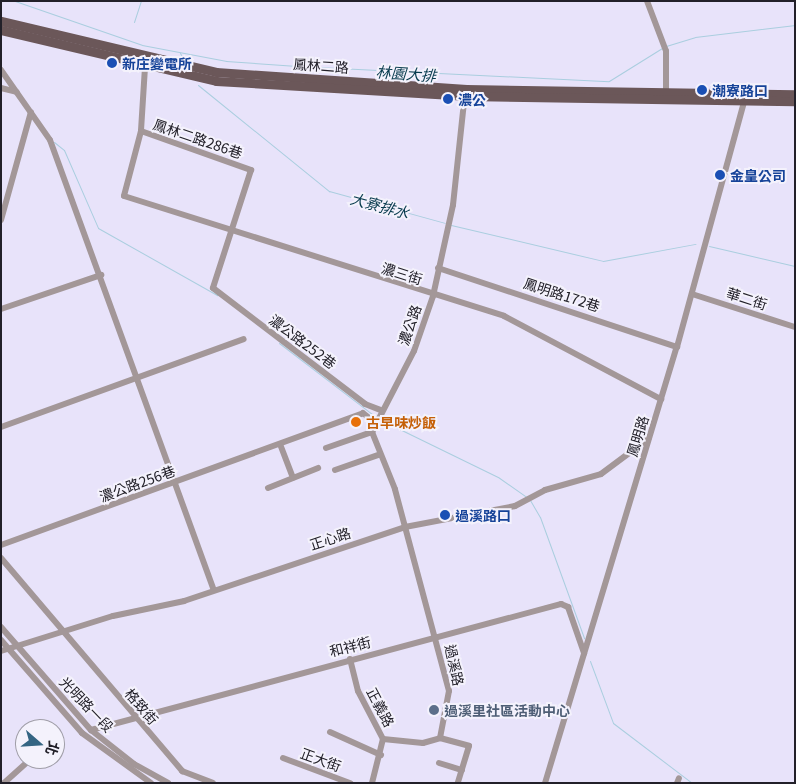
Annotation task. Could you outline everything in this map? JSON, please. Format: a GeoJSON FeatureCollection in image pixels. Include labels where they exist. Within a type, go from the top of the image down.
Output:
{"type":"FeatureCollection","features":[{"type":"Feature","properties":{"kind":"main road","name":"鳳林二路"},"geometry":{"type":"LineString","coordinates":[[1,21],[216,72],[465,92]]}},
{"type":"Feature","properties":{"kind":"main road","name":"鳳林二路"},"geometry":{"type":"LineString","coordinates":[[1,30],[216,82],[795,102]]}},
{"type":"Feature","properties":{"kind":"main road","name":"鳳林二路"},"geometry":{"type":"LineString","coordinates":[[745,99],[795,94]]}},
{"type":"Feature","properties":{"kind":"street"},"geometry":{"type":"LineString","coordinates":[[647,1],[666,51],[666,98]]}},
{"type":"Feature","properties":{"kind":"street","name":"鳳林二路286巷"},"geometry":{"type":"LineString","coordinates":[[144,66],[141,131],[251,170],[231,232]]}},
{"type":"Feature","properties":{"kind":"street"},"geometry":{"type":"LineString","coordinates":[[1,70],[50,140],[101,275],[213,589]]}},
{"type":"Feature","properties":{"kind":"street"},"geometry":{"type":"LineString","coordinates":[[1,88],[17,92]]}},
{"type":"Feature","properties":{"kind":"street","name":"濃公路"},"geometry":{"type":"LineString","coordinates":[[406,527],[378,455],[372,432],[377,417],[414,351],[434,296],[438,268],[450,219],[465,92]]}},
{"type":"Feature","properties":{"kind":"street","name":"鳳明路"},"geometry":{"type":"LineString","coordinates":[[545,783],[677,347],[745,99]]}},
{"type":"Feature","properties":{"kind":"street"},"geometry":{"type":"LineString","coordinates":[[1,220],[3,205],[32,112]]}},
{"type":"Feature","properties":{"kind":"street","name":"濃三街"},"geometry":{"type":"LineString","coordinates":[[141,131],[124,196],[231,232],[518,322],[661,399]]}},
{"type":"Feature","properties":{"kind":"street","name":"濃公路252巷"},"geometry":{"type":"LineString","coordinates":[[231,232],[213,288],[365,404],[377,417]]}},
{"type":"Feature","properties":{"kind":"street","name":"鳳明路172巷"},"geometry":{"type":"LineString","coordinates":[[438,268],[677,347]]}},
{"type":"Feature","properties":{"kind":"street"},"geometry":{"type":"LineString","coordinates":[[1,309],[101,275]]}},
{"type":"Feature","properties":{"kind":"street","name":"華二街"},"geometry":{"type":"LineString","coordinates":[[692,294],[795,327]]}},
{"type":"Feature","properties":{"kind":"street"},"geometry":{"type":"LineString","coordinates":[[1,426],[244,339]]}},
{"type":"Feature","properties":{"kind":"street","name":"濃公路256巷"},"geometry":{"type":"LineString","coordinates":[[1,545],[363,413],[377,417]]}},
{"type":"Feature","properties":{"kind":"street"},"geometry":{"type":"LineString","coordinates":[[326,448],[372,432]]}},
{"type":"Feature","properties":{"kind":"street","name":"正心路"},"geometry":{"type":"LineString","coordinates":[[1,651],[63,632],[164,607],[213,589],[406,527],[525,501],[534,495],[601,474],[649,438]]}},
{"type":"Feature","properties":{"kind":"street"},"geometry":{"type":"LineString","coordinates":[[280,444],[294,478]]}},
{"type":"Feature","properties":{"kind":"street"},"geometry":{"type":"LineString","coordinates":[[335,470],[378,455]]}},
{"type":"Feature","properties":{"kind":"street"},"geometry":{"type":"LineString","coordinates":[[268,488],[318,468]]}},
{"type":"Feature","properties":{"kind":"street","name":"過溪路"},"geometry":{"type":"LineString","coordinates":[[406,527],[449,691],[440,738]]}},
{"type":"Feature","properties":{"kind":"street","name":"格致街"},"geometry":{"type":"LineString","coordinates":[[1,558],[182,771],[213,783]]}},
{"type":"Feature","properties":{"kind":"street","name":"和祥街"},"geometry":{"type":"LineString","coordinates":[[91,730],[350,659],[565,604],[584,653]]}},
{"type":"Feature","properties":{"kind":"street","name":"光明路一段"},"geometry":{"type":"LineString","coordinates":[[1,628],[91,730],[134,764],[168,783]]}},
{"type":"Feature","properties":{"kind":"street","name":"光明路一段"},"geometry":{"type":"LineString","coordinates":[[1,640],[82,733],[152,783]]}},
{"type":"Feature","properties":{"kind":"street","name":"正義路"},"geometry":{"type":"LineString","coordinates":[[350,659],[358,691],[383,739]]}},
{"type":"Feature","properties":{"kind":"street"},"geometry":{"type":"LineString","coordinates":[[330,732],[381,755]]}},
{"type":"Feature","properties":{"kind":"street"},"geometry":{"type":"LineString","coordinates":[[372,783],[381,755],[383,739],[423,743],[440,738],[469,746],[458,783]]}},
{"type":"Feature","properties":{"kind":"street","name":"正大街"},"geometry":{"type":"LineString","coordinates":[[283,758],[350,783]]}},
{"type":"Feature","properties":{"kind":"street"},"geometry":{"type":"LineString","coordinates":[[439,763],[462,770]]}},
{"type":"Feature","properties":{"kind":"street"},"geometry":{"type":"LineString","coordinates":[[4,783],[20,769]]}},
{"type":"Feature","properties":{"kind":"waterway","name":"林園大排"},"geometry":{"type":"LineString","coordinates":[[15,1],[142,45],[226,61],[609,81],[662,48]]}},
{"type":"Feature","properties":{"kind":"waterway"},"geometry":{"type":"LineString","coordinates":[[134,22],[141,1]]}},
{"type":"Feature","properties":{"kind":"waterway","name":"林園大排"},"geometry":{"type":"LineString","coordinates":[[666,46],[695,37],[795,25]]}},
{"type":"Feature","properties":{"kind":"waterway","name":"林園大排"},"geometry":{"type":"LineString","coordinates":[[180,53],[184,60]]}},
{"type":"Feature","properties":{"kind":"waterway","name":"大寮排水"},"geometry":{"type":"LineString","coordinates":[[198,85],[329,191],[445,223]]}},
{"type":"Feature","properties":{"kind":"waterway"},"geometry":{"type":"LineString","coordinates":[[54,142],[64,150],[98,228],[217,295]]}},
{"type":"Feature","properties":{"kind":"waterway","name":"大寮排水"},"geometry":{"type":"LineString","coordinates":[[451,225],[603,261],[695,244]]}},
{"type":"Feature","properties":{"kind":"waterway"},"geometry":{"type":"LineString","coordinates":[[709,246],[795,266]]}},
{"type":"Feature","properties":{"kind":"waterway"},"geometry":{"type":"LineString","coordinates":[[279,343],[377,418]]}},
{"type":"Feature","properties":{"kind":"waterway"},"geometry":{"type":"LineString","coordinates":[[381,420],[498,477],[527,497]]}},
{"type":"Feature","properties":{"kind":"waterway"},"geometry":{"type":"LineString","coordinates":[[530,500],[540,517],[584,638]]}},
{"type":"Feature","properties":{"kind":"waterway"},"geometry":{"type":"LineString","coordinates":[[590,661],[613,723],[692,783]]}},
{"type":"Feature","properties":{"kind":"place","name":"新庄變電所"},"geometry":{"type":"Point","coordinates":[112,63]}},
{"type":"Feature","properties":{"kind":"place","name":"潮寮路口"},"geometry":{"type":"Point","coordinates":[702,90]}},
{"type":"Feature","properties":{"kind":"place","name":"濃公"},"geometry":{"type":"Point","coordinates":[448,99]}},
{"type":"Feature","properties":{"kind":"place","name":"金皇公司"},"geometry":{"type":"Point","coordinates":[720,175]}},
{"type":"Feature","properties":{"kind":"place","name":"古早味炒飯"},"geometry":{"type":"Point","coordinates":[356,422]}},
{"type":"Feature","properties":{"kind":"place","name":"過溪路口"},"geometry":{"type":"Point","coordinates":[445,515]}},
{"type":"Feature","properties":{"kind":"place","name":"過溪里社區活動中心"},"geometry":{"type":"Point","coordinates":[434,710]}}]}
